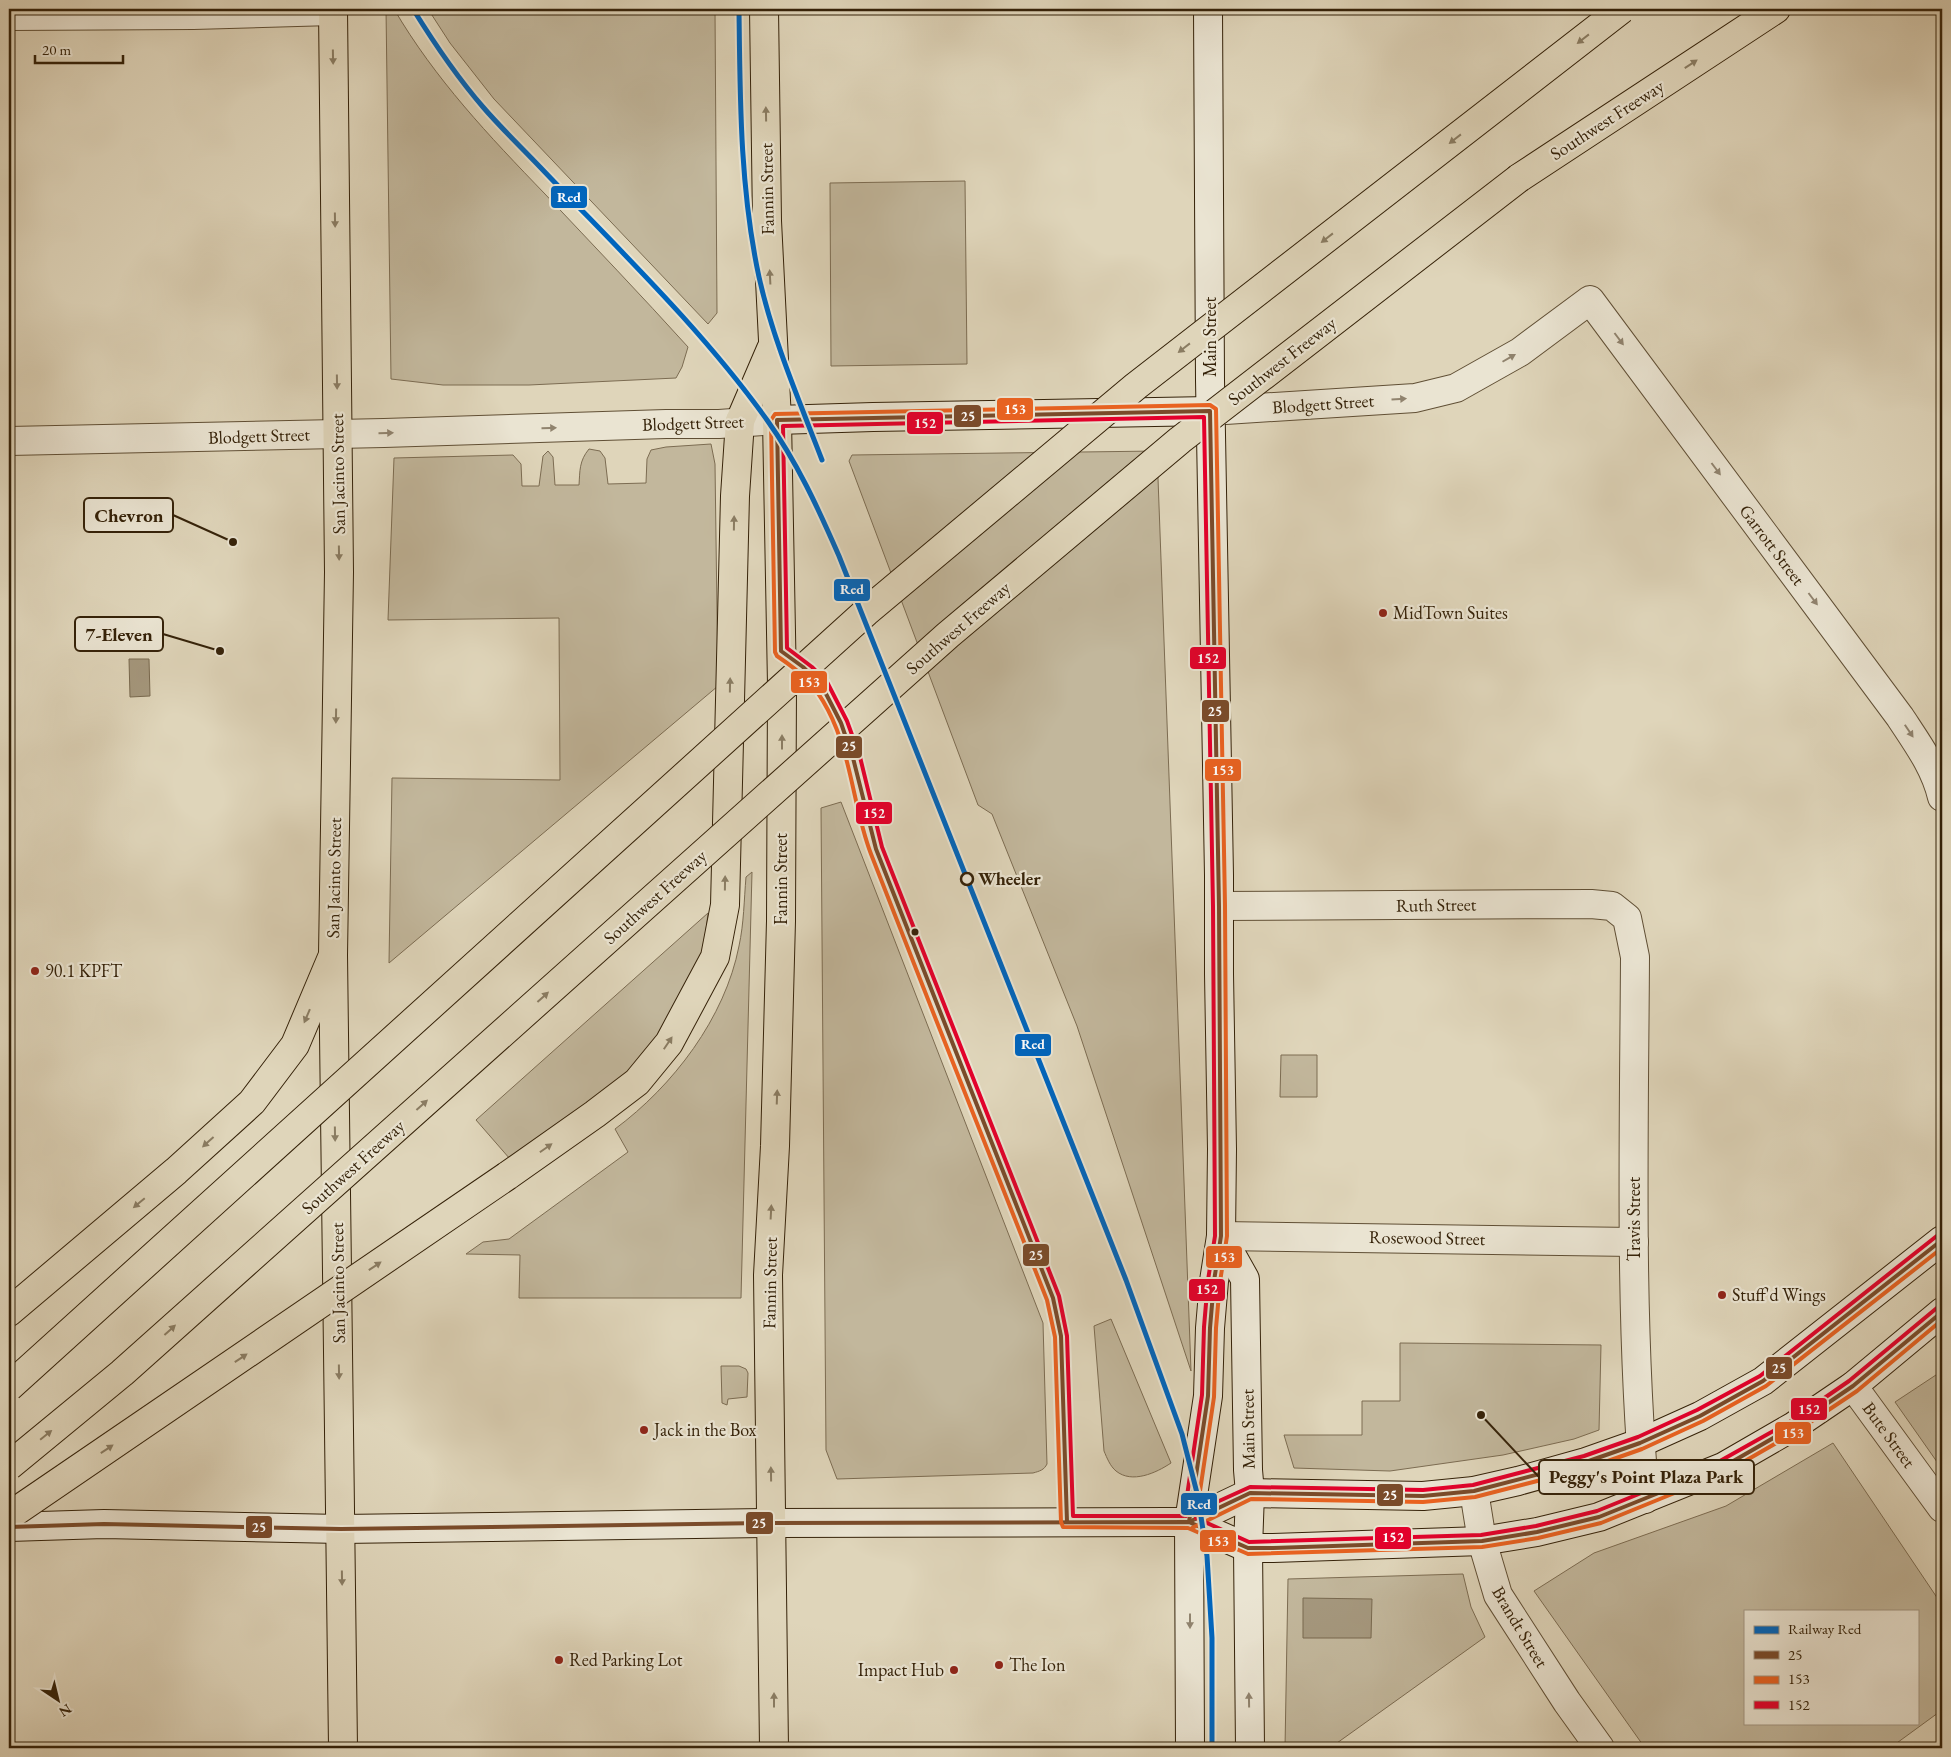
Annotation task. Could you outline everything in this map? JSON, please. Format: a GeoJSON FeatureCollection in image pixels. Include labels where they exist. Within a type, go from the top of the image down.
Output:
{"type":"FeatureCollection","features":[{"type":"Feature","properties":{"kind":"main road","name":"Fannin Street"},"geometry":{"type":"LineString","coordinates":[[764,9],[767,221],[777,420],[782,705],[781,921],[775,1146],[768,1275],[774,1748]]}},
{"type":"Feature","properties":{"kind":"main road","name":"Main Street"},"geometry":{"type":"LineString","coordinates":[[1190,1748],[1189,1522],[1208,1396],[1210,1328],[1214,1281],[1221,1236],[1220,906],[1210,411],[1208,9]]}},
{"type":"Feature","properties":{"kind":"main road"},"geometry":{"type":"LineString","coordinates":[[9,1387],[866,612],[1136,386],[1622,9]]}},
{"type":"Feature","properties":{"kind":"main road","name":"Southwest Freeway"},"geometry":{"type":"LineString","coordinates":[[9,1466],[130,1366],[948,635],[1180,440],[1519,178],[1776,9]]}},
{"type":"Feature","properties":{"kind":"main road"},"geometry":{"type":"LineString","coordinates":[[9,16],[185,15],[332,10]]}},
{"type":"Feature","properties":{"kind":"main road","name":"San Jacinto Street"},"geometry":{"type":"LineString","coordinates":[[332,10],[339,572],[333,955],[342,1529],[343,1748]]}},
{"type":"Feature","properties":{"kind":"main road","name":"Blodgett Street"},"geometry":{"type":"LineString","coordinates":[[9,441],[712,424],[777,420],[1210,411],[1415,398],[1456,388],[1520,352],[1590,300]]}},
{"type":"Feature","properties":{"kind":"main road","name":"Garrott Street"},"geometry":{"type":"LineString","coordinates":[[1590,300],[1900,717],[1927,758],[1938,782],[1942,797]]}},
{"type":"Feature","properties":{"kind":"main road"},"geometry":{"type":"LineString","coordinates":[[9,1516],[595,1114],[637,1082],[669,1043],[715,957],[725,904],[735,496],[740,422],[773,343]]}},
{"type":"Feature","properties":{"kind":"main road","name":"Ruth Street"},"geometry":{"type":"LineString","coordinates":[[1220,906],[1591,904],[1612,906],[1627,918],[1631,940]]}},
{"type":"Feature","properties":{"kind":"main road","name":"Travis Street"},"geometry":{"type":"LineString","coordinates":[[1631,940],[1634,957],[1634,1242],[1640,1443],[1645,1499]]}},
{"type":"Feature","properties":{"kind":"main road"},"geometry":{"type":"LineString","coordinates":[[9,1312],[176,1171],[252,1102],[295,1045],[333,955]]}},
{"type":"Feature","properties":{"kind":"main road","name":"Main Street"},"geometry":{"type":"LineString","coordinates":[[1221,1236],[1245,1279],[1250,1493],[1248,1548],[1250,1748]]}},
{"type":"Feature","properties":{"kind":"main road","name":"Rosewood Street"},"geometry":{"type":"LineString","coordinates":[[1221,1236],[1634,1242]]}},
{"type":"Feature","properties":{"kind":"main road"},"geometry":{"type":"LineString","coordinates":[[1189,1522],[1250,1493],[1423,1496],[1474,1491],[1586,1462],[1640,1443],[1700,1416],[1763,1381],[1942,1240]]}},
{"type":"Feature","properties":{"kind":"main road"},"geometry":{"type":"LineString","coordinates":[[9,1527],[104,1524],[342,1529],[772,1523],[1189,1522],[1248,1548],[1482,1541],[1537,1532],[1599,1517],[1723,1467],[1794,1426],[1853,1386],[1942,1312]]}},
{"type":"Feature","properties":{"kind":"main road","name":"Bute Street"},"geometry":{"type":"LineString","coordinates":[[1853,1386],[1942,1508]]}},
{"type":"Feature","properties":{"kind":"main road","name":"Brandt Street"},"geometry":{"type":"LineString","coordinates":[[1474,1491],[1482,1541],[1498,1595],[1567,1702],[1600,1748]]}},
{"type":"Feature","properties":{"kind":"shaded area"},"geometry":{"type":"Polygon","coordinates":[[[386,9],[394,9],[427,59],[483,128],[688,347],[682,367],[676,378],[529,385],[443,385],[391,379],[386,9]]]}},
{"type":"Feature","properties":{"kind":"shaded area"},"geometry":{"type":"Polygon","coordinates":[[[428,9],[715,9],[717,313],[708,324],[494,99],[450,43],[428,9]]]}},
{"type":"Feature","properties":{"kind":"shaded area"},"geometry":{"type":"Polygon","coordinates":[[[965,181],[967,364],[831,366],[830,183],[965,181]]]}},
{"type":"Feature","properties":{"kind":"shaded area"},"geometry":{"type":"Polygon","coordinates":[[[711,444],[715,464],[718,686],[389,963],[392,778],[560,780],[559,618],[388,620],[394,458],[513,455],[521,464],[522,486],[539,486],[543,456],[548,451],[553,457],[555,485],[579,485],[582,462],[589,449],[600,451],[605,458],[608,484],[646,483],[647,459],[651,450],[711,444]]]}},
{"type":"Feature","properties":{"kind":"shaded area"},"geometry":{"type":"Polygon","coordinates":[[[1157,451],[1191,1371],[1077,1026],[992,814],[978,805],[849,461],[852,455],[1157,451]]]}},
{"type":"Feature","properties":{"kind":"shaded area"},"geometry":{"type":"Polygon","coordinates":[[[129,659],[149,659],[150,696],[130,697],[129,659]]]}},
{"type":"Feature","properties":{"kind":"shaded area"},"geometry":{"type":"Polygon","coordinates":[[[841,802],[1043,1323],[1047,1464],[1040,1471],[1033,1473],[837,1479],[826,1450],[821,808],[841,802]]]}},
{"type":"Feature","properties":{"kind":"shaded area"},"geometry":{"type":"Polygon","coordinates":[[[752,872],[741,1298],[519,1298],[520,1255],[466,1254],[483,1242],[509,1239],[628,1152],[615,1129],[636,1112],[676,1071],[694,1048],[722,999],[732,973],[739,946],[746,877],[752,872]]]}},
{"type":"Feature","properties":{"kind":"shaded area"},"geometry":{"type":"Polygon","coordinates":[[[708,913],[704,947],[693,978],[679,1006],[639,1063],[601,1095],[510,1159],[476,1120],[708,913]]]}},
{"type":"Feature","properties":{"kind":"shaded area"},"geometry":{"type":"Polygon","coordinates":[[[1281,1055],[1317,1055],[1317,1097],[1280,1097],[1281,1055]]]}},
{"type":"Feature","properties":{"kind":"shaded area"},"geometry":{"type":"Polygon","coordinates":[[[1111,1319],[1171,1463],[1144,1476],[1129,1477],[1122,1475],[1110,1464],[1104,1451],[1094,1326],[1111,1319]]]}},
{"type":"Feature","properties":{"kind":"shaded area"},"geometry":{"type":"Polygon","coordinates":[[[1400,1343],[1601,1345],[1599,1430],[1574,1439],[1503,1455],[1390,1471],[1294,1468],[1284,1435],[1362,1435],[1362,1401],[1400,1401],[1400,1343]]]}},
{"type":"Feature","properties":{"kind":"shaded area"},"geometry":{"type":"Polygon","coordinates":[[[721,1366],[739,1366],[746,1369],[748,1373],[747,1397],[728,1399],[727,1405],[722,1403],[721,1366]]]}},
{"type":"Feature","properties":{"kind":"shaded area"},"geometry":{"type":"Polygon","coordinates":[[[1942,1371],[1942,1469],[1895,1402],[1942,1371]]]}},
{"type":"Feature","properties":{"kind":"shaded area"},"geometry":{"type":"Polygon","coordinates":[[[1833,1443],[1942,1605],[1942,1710],[1890,1748],[1645,1748],[1534,1591],[1594,1553],[1726,1506],[1833,1443]]]}},
{"type":"Feature","properties":{"kind":"shaded area"},"geometry":{"type":"Polygon","coordinates":[[[1463,1574],[1471,1607],[1485,1637],[1330,1748],[1285,1748],[1288,1579],[1463,1574]]]}},
{"type":"Feature","properties":{"kind":"shaded area"},"geometry":{"type":"Polygon","coordinates":[[[1303,1598],[1372,1599],[1371,1638],[1303,1638],[1303,1598]]]}},
{"type":"Feature","properties":{"kind":"rail line","name":"Red"},"geometry":{"type":"LineString","coordinates":[[413,9],[446,59],[483,107],[658,290],[715,353],[778,436],[823,520],[839,556],[1126,1280],[1182,1434],[1198,1497],[1207,1556],[1212,1638],[1212,1748]]}},
{"type":"Feature","properties":{"kind":"rail line","name":"Red"},"geometry":{"type":"LineString","coordinates":[[739,9],[742,143],[748,211],[759,277],[787,370],[822,460]]}},
{"type":"Feature","properties":{"kind":"transit line","name":"153"},"geometry":{"type":"LineString","coordinates":[[1196,1518],[1214,1397],[1216,1328],[1227,1236],[1225,906],[1216,409],[1210,405],[775,414],[771,420],[775,652],[777,656],[800,673],[812,686],[823,701],[836,727],[871,854],[1047,1300],[1055,1337],[1061,1522],[1063,1527],[1188,1528],[1248,1554],[1482,1547],[1538,1538],[1601,1523],[1726,1472],[1797,1431],[1857,1391],[1942,1320]]}},
{"type":"Feature","properties":{"kind":"transit line","name":"25"},"geometry":{"type":"LineString","coordinates":[[1067,1522],[1061,1336],[1053,1298],[876,849],[853,758],[841,723],[822,686],[803,667],[781,651],[777,420],[1210,411],[1219,906],[1221,1236],[1214,1281],[1210,1328],[1208,1396],[1189,1522]]}},
{"type":"Feature","properties":{"kind":"transit line","name":"152"},"geometry":{"type":"LineString","coordinates":[[1204,417],[1213,906],[1215,1236],[1208,1280],[1204,1327],[1202,1395],[1184,1516],[1073,1516],[1067,1336],[1059,1296],[882,847],[860,757],[847,721],[827,682],[812,667],[787,648],[783,426],[1204,417]]}},
{"type":"Feature","properties":{"kind":"transit line","name":"152"},"geometry":{"type":"LineString","coordinates":[[1186,1516],[1250,1487],[1423,1490],[1473,1485],[1584,1456],[1638,1437],[1697,1410],[1760,1376],[1938,1235]]}},
{"type":"Feature","properties":{"kind":"transit line","name":"25"},"geometry":{"type":"LineString","coordinates":[[1189,1522],[1250,1493],[1423,1496],[1474,1491],[1586,1462],[1640,1443],[1700,1416],[1763,1381],[1942,1240]]}},
{"type":"Feature","properties":{"kind":"transit line","name":"153"},"geometry":{"type":"LineString","coordinates":[[1192,1528],[1251,1499],[1423,1502],[1475,1497],[1588,1468],[1642,1449],[1703,1421],[1766,1386],[1942,1248]]}},
{"type":"Feature","properties":{"kind":"transit line","name":"152"},"geometry":{"type":"LineString","coordinates":[[1196,1518],[1249,1542],[1481,1535],[1536,1526],[1597,1511],[1720,1461],[1791,1421],[1849,1381],[1938,1307]]}},
{"type":"Feature","properties":{"kind":"transit line","name":"25"},"geometry":{"type":"LineString","coordinates":[[9,1527],[104,1524],[341,1529],[772,1523],[1189,1522],[1248,1548],[1482,1541],[1537,1532],[1599,1517],[1723,1467],[1794,1426],[1853,1386],[1942,1312]]}},
{"type":"Feature","properties":{"kind":"place","name":"Chevron"},"geometry":{"type":"Point","coordinates":[233,542]}},
{"type":"Feature","properties":{"kind":"place","name":"MidTown Suites"},"geometry":{"type":"Point","coordinates":[1383,613]}},
{"type":"Feature","properties":{"kind":"place","name":"7-Eleven"},"geometry":{"type":"Point","coordinates":[220,651]}},
{"type":"Feature","properties":{"kind":"place","name":"Wheeler"},"geometry":{"type":"Point","coordinates":[967,879]}},
{"type":"Feature","properties":{"kind":"place","name":"90.1 KPFT"},"geometry":{"type":"Point","coordinates":[35,971]}},
{"type":"Feature","properties":{"kind":"place","name":"Stuff'd Wings"},"geometry":{"type":"Point","coordinates":[1722,1295]}},
{"type":"Feature","properties":{"kind":"place","name":"Peggy's Point Plaza Park"},"geometry":{"type":"Point","coordinates":[1481,1415]}},
{"type":"Feature","properties":{"kind":"place","name":"Jack in the Box"},"geometry":{"type":"Point","coordinates":[644,1430]}},
{"type":"Feature","properties":{"kind":"place","name":"Red Parking Lot"},"geometry":{"type":"Point","coordinates":[559,1660]}},
{"type":"Feature","properties":{"kind":"place","name":"The Ion"},"geometry":{"type":"Point","coordinates":[999,1665]}},
{"type":"Feature","properties":{"kind":"place","name":"Impact Hub"},"geometry":{"type":"Point","coordinates":[954,1670]}}]}
